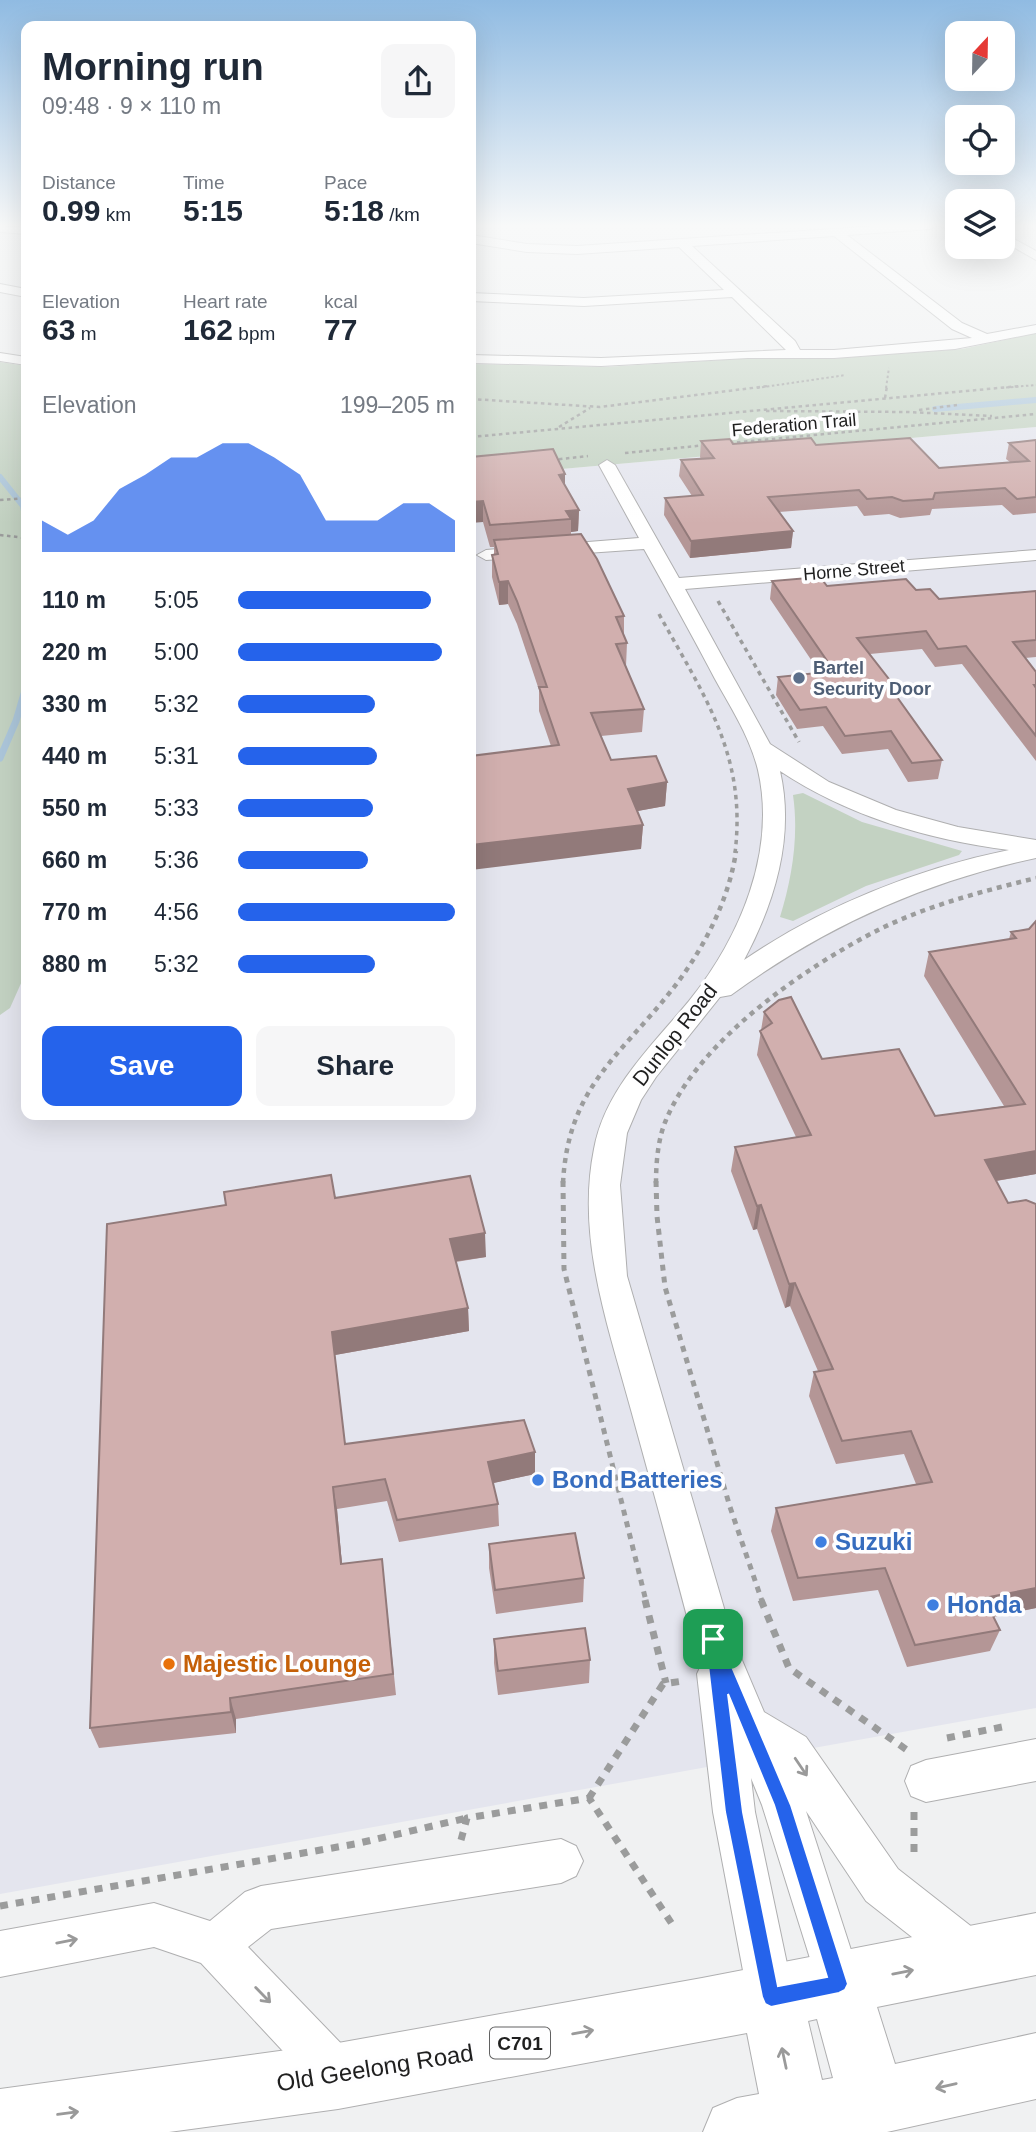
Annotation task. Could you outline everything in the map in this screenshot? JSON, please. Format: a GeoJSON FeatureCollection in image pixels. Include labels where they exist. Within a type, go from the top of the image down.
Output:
{"type":"FeatureCollection","features":[{"type":"Feature","properties":{"kind":"main road","name":"Old Geelong Road"},"geometry":{"type":"LineString","coordinates":[[0,2122],[338,2076],[771,1997],[1036,1944]]}},
{"type":"Feature","properties":{"kind":"main road"},"geometry":{"type":"LineString","coordinates":[[839,1984],[877,2117]]}},
{"type":"Feature","properties":{"kind":"main road"},"geometry":{"type":"LineString","coordinates":[[771,1997],[779,2128],[877,2117],[1029,2072]]}},
{"type":"Feature","properties":{"kind":"street"},"geometry":{"type":"LineString","coordinates":[[769,325],[790,344],[796,355]]}},
{"type":"Feature","properties":{"kind":"street"},"geometry":{"type":"LineString","coordinates":[[956,325],[984,338]]}},
{"type":"Feature","properties":{"kind":"street"},"geometry":{"type":"LineString","coordinates":[[476,359],[591,362],[737,354],[796,355],[968,343],[1036,329]]}},
{"type":"Feature","properties":{"kind":"street","name":"Dunlop Road"},"geometry":{"type":"LineString","coordinates":[[604,458],[762,748],[771,779],[773,821],[771,861],[766,885],[738,950],[693,1013],[638,1081],[612,1134],[605,1235],[611,1276],[629,1348],[715,1658],[734,1812],[771,1997]]}},
{"type":"Feature","properties":{"kind":"street"},"geometry":{"type":"LineString","coordinates":[[486,555],[649,543]]}},
{"type":"Feature","properties":{"kind":"street","name":"Horne Street"},"geometry":{"type":"LineString","coordinates":[[673,584],[1036,555]]}},
{"type":"Feature","properties":{"kind":"street"},"geometry":{"type":"LineString","coordinates":[[762,748],[790,770],[868,807],[939,829],[1036,846]]}},
{"type":"Feature","properties":{"kind":"street"},"geometry":{"type":"LineString","coordinates":[[693,1013],[762,958],[856,908],[948,873],[1036,851]]}},
{"type":"Feature","properties":{"kind":"street","name":"Dunlop Road"},"geometry":{"type":"LineString","coordinates":[[715,1658],[749,1726],[783,1805],[839,1984]]}},
{"type":"Feature","properties":{"kind":"street"},"geometry":{"type":"LineString","coordinates":[[749,1726],[791,1752],[882,1885],[974,1958]]}},
{"type":"Feature","properties":{"kind":"street"},"geometry":{"type":"LineString","coordinates":[[920,1768],[1036,1760]]}},
{"type":"Feature","properties":{"kind":"street"},"geometry":{"type":"LineString","coordinates":[[215,1945],[261,1908],[561,1861]]}},
{"type":"Feature","properties":{"kind":"street"},"geometry":{"type":"LineString","coordinates":[[0,1954],[154,1925],[215,1945],[338,2076]]}},
{"type":"Feature","properties":{"kind":"path"},"geometry":{"type":"LineString","coordinates":[[881,367],[891,366],[885,398]]}},
{"type":"Feature","properties":{"kind":"path"},"geometry":{"type":"LineString","coordinates":[[476,399],[560,407],[591,407],[690,398],[850,374]]}},
{"type":"Feature","properties":{"kind":"path"},"geometry":{"type":"LineString","coordinates":[[476,436],[1036,385]]}},
{"type":"Feature","properties":{"kind":"path"},"geometry":{"type":"LineString","coordinates":[[908,411],[957,405]]}},
{"type":"Feature","properties":{"kind":"path"},"geometry":{"type":"LineString","coordinates":[[559,428],[591,407]]}},
{"type":"Feature","properties":{"kind":"path"},"geometry":{"type":"LineString","coordinates":[[734,411],[908,411],[1008,416]]}},
{"type":"Feature","properties":{"kind":"path","name":"Federation Trail"},"geometry":{"type":"LineString","coordinates":[[724,443],[1036,414]]}},
{"type":"Feature","properties":{"kind":"path","name":"Federation Trail"},"geometry":{"type":"LineString","coordinates":[[546,460],[604,458],[711,445]]}},
{"type":"Feature","properties":{"kind":"path"},"geometry":{"type":"LineString","coordinates":[[0,500],[21,498]]}},
{"type":"Feature","properties":{"kind":"path"},"geometry":{"type":"LineString","coordinates":[[0,535],[21,537]]}},
{"type":"Feature","properties":{"kind":"path"},"geometry":{"type":"LineString","coordinates":[[713,593],[796,740],[805,747]]}},
{"type":"Feature","properties":{"kind":"path"},"geometry":{"type":"LineString","coordinates":[[920,1768],[789,1668],[769,1623],[730,1507],[665,1287],[657,1216],[656,1165],[665,1122],[688,1082],[719,1044],[756,1009],[835,954],[881,929],[972,894],[1036,878]]}},
{"type":"Feature","properties":{"kind":"path"},"geometry":{"type":"LineString","coordinates":[[589,1798],[663,1684],[715,1658]]}},
{"type":"Feature","properties":{"kind":"path"},"geometry":{"type":"LineString","coordinates":[[0,1906],[355,1844],[467,1818]]}},
{"type":"Feature","properties":{"kind":"shaded area"},"geometry":{"type":"Polygon","coordinates":[[[1036,427],[1036,1708],[0,1894],[0,520],[21,518],[21,1120],[476,1120],[476,477],[1036,427]]]}},
{"type":"Feature","properties":{"kind":"green space"},"geometry":{"type":"Polygon","coordinates":[[[1036,333],[1036,427],[476,477],[476,364],[604,367],[739,359],[828,359],[962,349],[1036,333]]]}},
{"type":"Feature","properties":{"kind":"green space"},"geometry":{"type":"Polygon","coordinates":[[[0,362],[21,365],[21,983],[10,1008],[0,1015],[0,362]]]}},
{"type":"Feature","properties":{"kind":"green space"},"geometry":{"type":"Polygon","coordinates":[[[803,793],[862,822],[962,851],[959,855],[866,886],[793,921],[780,917],[793,857],[793,795],[803,793]]]}},
{"type":"Feature","properties":{"kind":"building"},"geometry":{"type":"Polygon","coordinates":[[[811,438],[816,445],[910,438],[939,468],[1029,461],[1009,443],[1036,440],[1036,497],[1017,499],[1005,488],[935,493],[933,499],[903,501],[892,497],[867,499],[859,490],[768,497],[793,531],[691,541],[665,498],[703,495],[681,460],[714,458],[701,441],[730,439],[733,444],[811,438]]]}},
{"type":"Feature","properties":{"kind":"building"},"geometry":{"type":"Polygon","coordinates":[[[553,449],[565,474],[559,475],[579,510],[566,511],[571,519],[490,525],[483,501],[476,502],[476,457],[553,449]]]}},
{"type":"Feature","properties":{"kind":"building"},"geometry":{"type":"Polygon","coordinates":[[[581,534],[597,559],[624,616],[616,617],[627,643],[616,644],[644,709],[591,713],[611,760],[656,756],[667,782],[628,789],[643,825],[476,844],[476,755],[559,745],[539,687],[547,687],[517,601],[508,581],[499,582],[492,555],[498,554],[494,540],[581,534]]]}},
{"type":"Feature","properties":{"kind":"building"},"geometry":{"type":"Polygon","coordinates":[[[820,577],[827,586],[906,579],[916,590],[930,589],[939,599],[1036,591],[1036,640],[1013,642],[1036,672],[1036,736],[966,646],[938,649],[926,631],[857,638],[892,683],[887,683],[942,760],[912,763],[891,731],[845,736],[826,707],[800,710],[778,677],[827,672],[824,669],[832,668],[772,581],[820,577]]]}},
{"type":"Feature","properties":{"kind":"building"},"geometry":{"type":"Polygon","coordinates":[[[1036,921],[1036,1151],[985,1160],[1008,1203],[1026,1200],[1036,1204],[1036,1588],[984,1598],[1000,1630],[915,1645],[885,1568],[798,1578],[776,1508],[932,1482],[911,1431],[842,1441],[814,1372],[833,1369],[795,1283],[789,1284],[761,1205],[757,1206],[735,1147],[811,1135],[760,1031],[772,1023],[764,1012],[779,1000],[791,997],[822,1059],[899,1049],[935,1116],[1025,1104],[929,952],[1016,938],[1011,932],[1029,929],[1036,921]]]}},
{"type":"Feature","properties":{"kind":"building"},"geometry":{"type":"Polygon","coordinates":[[[331,1175],[335,1198],[470,1176],[485,1233],[450,1239],[468,1308],[332,1332],[345,1444],[524,1420],[535,1452],[488,1462],[498,1504],[397,1520],[385,1479],[333,1487],[341,1564],[382,1559],[393,1674],[230,1698],[231,1712],[90,1728],[107,1224],[226,1205],[224,1192],[331,1175]]]}},
{"type":"Feature","properties":{"kind":"building"},"geometry":{"type":"Polygon","coordinates":[[[575,1533],[584,1578],[495,1590],[489,1544],[575,1533]]]}},
{"type":"Feature","properties":{"kind":"building"},"geometry":{"type":"Polygon","coordinates":[[[585,1628],[590,1660],[498,1671],[494,1639],[585,1628]]]}},
{"type":"Feature","properties":{"kind":"waterway"},"geometry":{"type":"LineString","coordinates":[[935,409],[1036,400]]}},
{"type":"Feature","properties":{"kind":"waterway"},"geometry":{"type":"LineString","coordinates":[[0,477],[21,503]]}},
{"type":"Feature","properties":{"kind":"waterway"},"geometry":{"type":"LineString","coordinates":[[0,758],[21,704]]}},
{"type":"Feature","properties":{"kind":"place","name":"Bartel Security Door"},"geometry":{"type":"Point","coordinates":[799,678]}},
{"type":"Feature","properties":{"kind":"place","name":"Bond Batteries"},"geometry":{"type":"Point","coordinates":[538,1480]}},
{"type":"Feature","properties":{"kind":"place","name":"Suzuki"},"geometry":{"type":"Point","coordinates":[821,1542]}},
{"type":"Feature","properties":{"kind":"place","name":"Honda"},"geometry":{"type":"Point","coordinates":[933,1605]}},
{"type":"Feature","properties":{"kind":"place","name":"Majestic Lounge"},"geometry":{"type":"Point","coordinates":[169,1664]}},
{"type":"Feature","properties":{"kind":"route"},"geometry":{"type":"LineString","coordinates":[[713,1639],[783,1805],[839,1984],[771,1997],[734,1812],[713,1639]]}}]}
